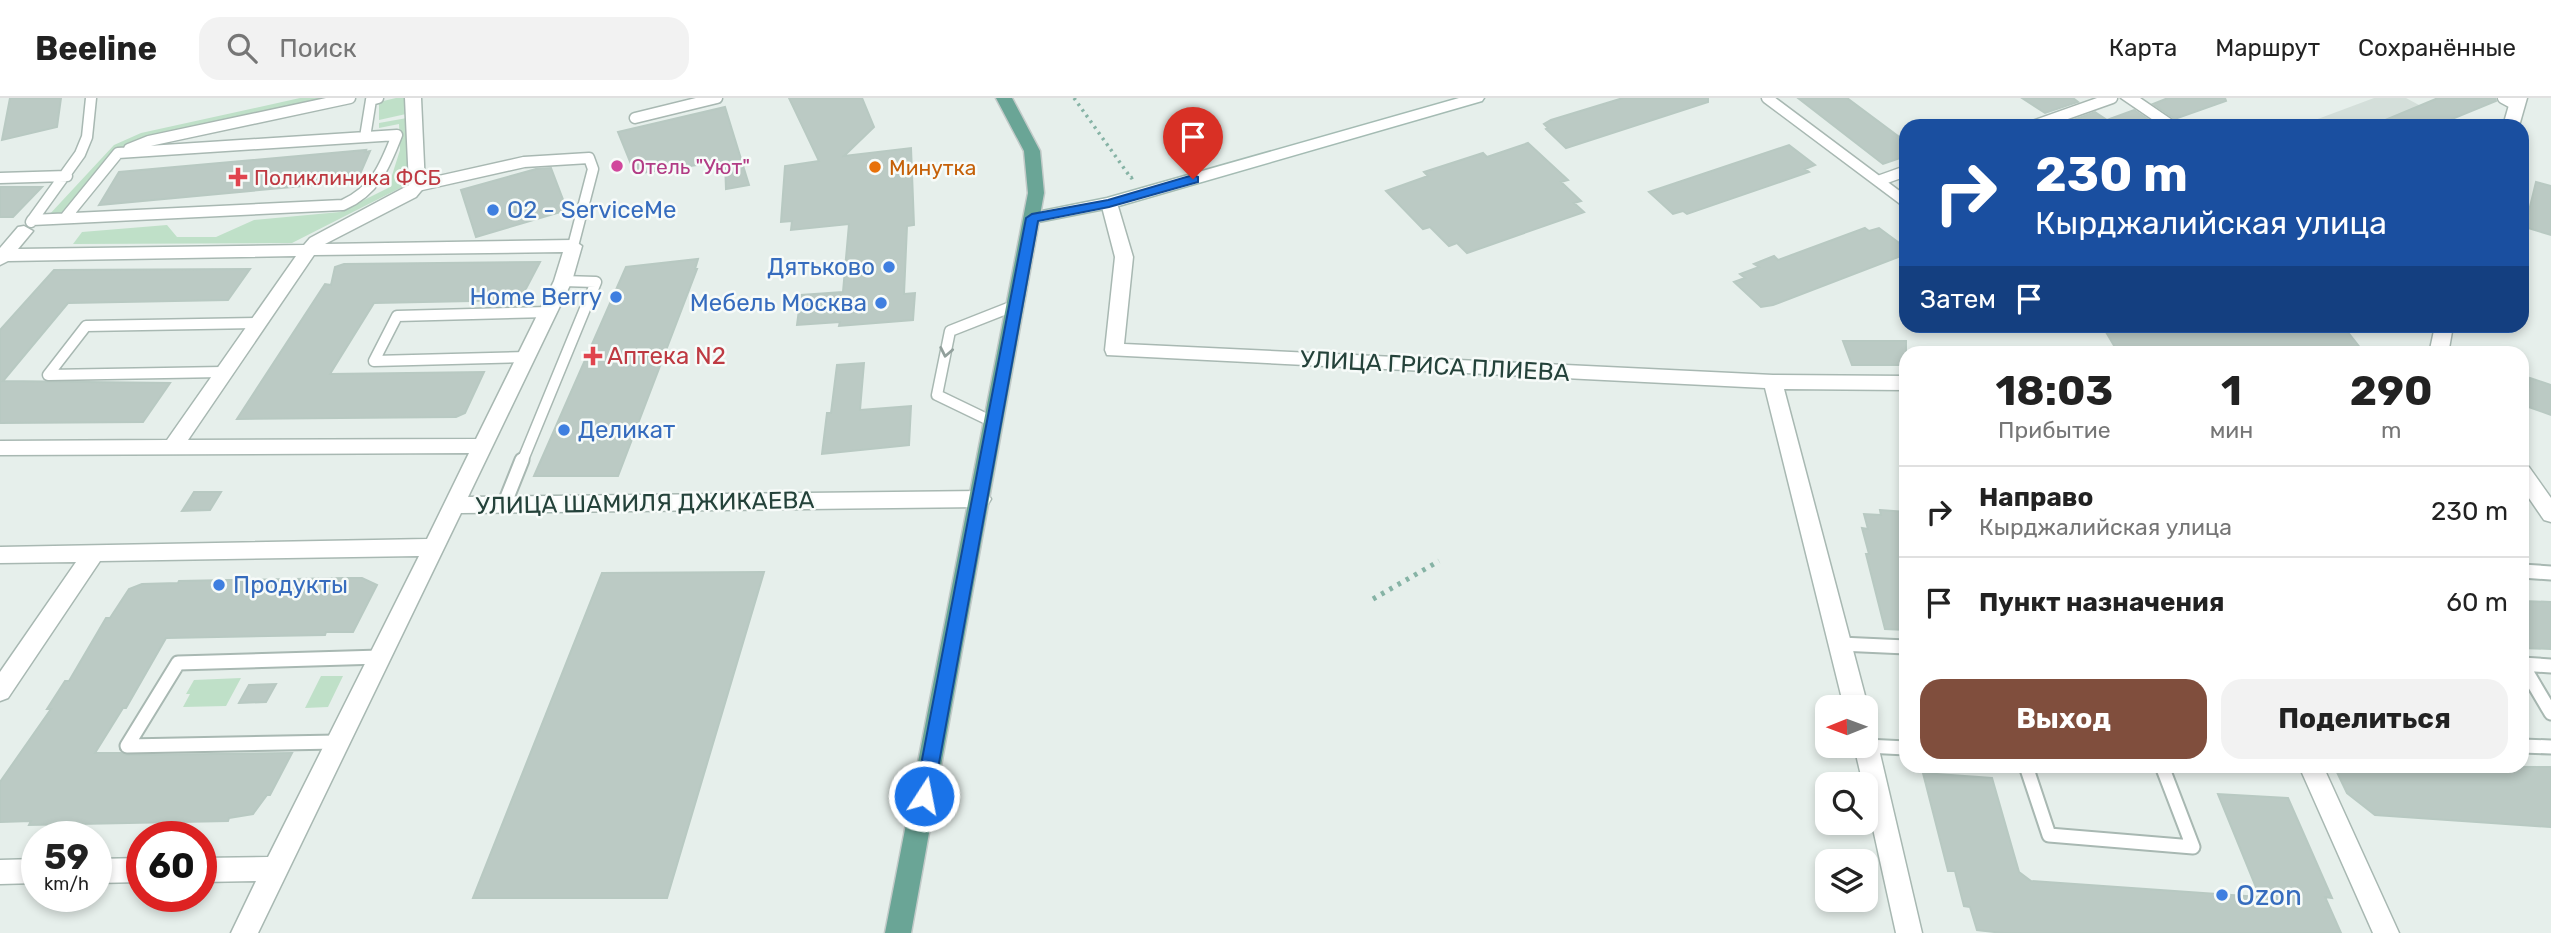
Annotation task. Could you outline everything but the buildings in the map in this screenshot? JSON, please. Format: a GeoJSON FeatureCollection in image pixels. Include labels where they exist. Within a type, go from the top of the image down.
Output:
{"type":"FeatureCollection","features":[{"type":"Feature","properties":{"kind":"main road"},"geometry":{"type":"LineString","coordinates":[[898,933],[1036,194],[1032,152],[1004,98]]}},
{"type":"Feature","properties":{"kind":"street"},"geometry":{"type":"LineString","coordinates":[[174,445],[316,242],[417,186],[413,98]]}},
{"type":"Feature","properties":{"kind":"street"},"geometry":{"type":"LineString","coordinates":[[1032,218],[1109,204],[1476,98]]}},
{"type":"Feature","properties":{"kind":"street"},"geometry":{"type":"LineString","coordinates":[[2129,98],[2162,119]]}},
{"type":"Feature","properties":{"kind":"street"},"geometry":{"type":"LineString","coordinates":[[2512,119],[2513,100]]}},
{"type":"Feature","properties":{"kind":"street","name":"УЛИЦА ГРИСА ПЛИЕВА"},"geometry":{"type":"LineString","coordinates":[[1109,204],[1124,257],[1114,351],[1773,382],[1899,383]]}},
{"type":"Feature","properties":{"kind":"street"},"geometry":{"type":"LineString","coordinates":[[2,257],[28,226]]}},
{"type":"Feature","properties":{"kind":"street"},"geometry":{"type":"LineString","coordinates":[[2,257],[573,246],[564,281],[454,506]]}},
{"type":"Feature","properties":{"kind":"street"},"geometry":{"type":"LineString","coordinates":[[1773,382],[1853,695]]}},
{"type":"Feature","properties":{"kind":"street"},"geometry":{"type":"LineString","coordinates":[[0,448],[174,445],[483,446]]}},
{"type":"Feature","properties":{"kind":"street"},"geometry":{"type":"LineString","coordinates":[[2529,482],[2551,514]]}},
{"type":"Feature","properties":{"kind":"street","name":"УЛИЦА ШАМИЛЯ ДЖИКАЕВА"},"geometry":{"type":"LineString","coordinates":[[244,933],[454,506],[981,499]]}},
{"type":"Feature","properties":{"kind":"street"},"geometry":{"type":"LineString","coordinates":[[0,555],[434,547]]}},
{"type":"Feature","properties":{"kind":"street"},"geometry":{"type":"LineString","coordinates":[[4,679],[93,554]]}},
{"type":"Feature","properties":{"kind":"street"},"geometry":{"type":"LineString","coordinates":[[1869,758],[1909,933]]}},
{"type":"Feature","properties":{"kind":"street"},"geometry":{"type":"LineString","coordinates":[[2314,773],[2386,933]]}},
{"type":"Feature","properties":{"kind":"street"},"geometry":{"type":"LineString","coordinates":[[217,870],[274,869]]}},
{"type":"Feature","properties":{"kind":"street"},"geometry":{"type":"LineString","coordinates":[[0,872],[21,871]]}},
{"type":"Feature","properties":{"kind":"lane"},"geometry":{"type":"LineString","coordinates":[[28,226],[67,176],[80,154],[87,136],[91,98]]}},
{"type":"Feature","properties":{"kind":"lane"},"geometry":{"type":"LineString","coordinates":[[65,218],[118,153],[149,141],[350,98]]}},
{"type":"Feature","properties":{"kind":"lane"},"geometry":{"type":"LineString","coordinates":[[360,98],[374,99],[365,137]]}},
{"type":"Feature","properties":{"kind":"lane"},"geometry":{"type":"LineString","coordinates":[[635,118],[717,98]]}},
{"type":"Feature","properties":{"kind":"lane"},"geometry":{"type":"LineString","coordinates":[[1767,98],[1899,197]]}},
{"type":"Feature","properties":{"kind":"lane"},"geometry":{"type":"LineString","coordinates":[[2052,119],[2112,98]]}},
{"type":"Feature","properties":{"kind":"lane"},"geometry":{"type":"LineString","coordinates":[[28,226],[65,218],[343,205],[360,199],[370,191],[387,163],[397,135],[118,153]]}},
{"type":"Feature","properties":{"kind":"lane"},"geometry":{"type":"LineString","coordinates":[[417,186],[528,161],[589,158],[593,169],[573,246]]}},
{"type":"Feature","properties":{"kind":"lane"},"geometry":{"type":"LineString","coordinates":[[1878,181],[1899,174]]}},
{"type":"Feature","properties":{"kind":"lane"},"geometry":{"type":"LineString","coordinates":[[0,178],[67,176]]}},
{"type":"Feature","properties":{"kind":"lane"},"geometry":{"type":"LineString","coordinates":[[504,505],[596,282],[564,281]]}},
{"type":"Feature","properties":{"kind":"lane"},"geometry":{"type":"LineString","coordinates":[[993,422],[937,395],[950,331],[1016,305]]}},
{"type":"Feature","properties":{"kind":"lane"},"geometry":{"type":"LineString","coordinates":[[526,357],[374,361],[397,316],[548,312]]}},
{"type":"Feature","properties":{"kind":"lane"},"geometry":{"type":"LineString","coordinates":[[223,372],[48,375],[86,326],[257,323]]}},
{"type":"Feature","properties":{"kind":"lane"},"geometry":{"type":"LineString","coordinates":[[2529,571],[2551,573]]}},
{"type":"Feature","properties":{"kind":"lane"},"geometry":{"type":"LineString","coordinates":[[1840,645],[1899,647]]}},
{"type":"Feature","properties":{"kind":"lane"},"geometry":{"type":"LineString","coordinates":[[337,742],[127,746],[178,663],[380,657]]}},
{"type":"Feature","properties":{"kind":"lane"},"geometry":{"type":"LineString","coordinates":[[2529,664],[2551,666]]}},
{"type":"Feature","properties":{"kind":"lane"},"geometry":{"type":"LineString","coordinates":[[2529,676],[2551,713]]}},
{"type":"Feature","properties":{"kind":"lane"},"geometry":{"type":"LineString","coordinates":[[2529,746],[2551,747]]}},
{"type":"Feature","properties":{"kind":"lane"},"geometry":{"type":"LineString","coordinates":[[1878,747],[1899,748]]}},
{"type":"Feature","properties":{"kind":"lane"},"geometry":{"type":"LineString","coordinates":[[2028,773],[2049,835],[2193,847],[2165,773]]}},
{"type":"Feature","properties":{"kind":"path"},"geometry":{"type":"LineString","coordinates":[[1074,98],[1130,178],[1144,174]]}},
{"type":"Feature","properties":{"kind":"path"},"geometry":{"type":"LineString","coordinates":[[1373,599],[1439,561]]}},
{"type":"Feature","properties":{"kind":"shaded area"},"geometry":{"type":"Polygon","coordinates":[[[2374,98],[2406,98],[2445,119],[2318,119],[2374,98]]]}},
{"type":"Feature","properties":{"kind":"green space"},"geometry":{"type":"Polygon","coordinates":[[[300,98],[331,98],[143,139],[120,148],[61,214],[48,216],[114,145],[141,133],[300,98]]]}},
{"type":"Feature","properties":{"kind":"green space"},"geometry":{"type":"Polygon","coordinates":[[[405,98],[406,114],[379,120],[379,102],[405,98]]]}},
{"type":"Feature","properties":{"kind":"green space"},"geometry":{"type":"Polygon","coordinates":[[[407,118],[412,182],[292,243],[73,244],[82,232],[167,225],[177,237],[216,237],[254,220],[340,212],[388,188],[400,150],[399,124],[379,128],[379,123],[407,118]]]}},
{"type":"Feature","properties":{"kind":"green space"},"geometry":{"type":"Polygon","coordinates":[[[321,676],[343,676],[328,707],[305,708],[321,676]]]}},
{"type":"Feature","properties":{"kind":"green space"},"geometry":{"type":"Polygon","coordinates":[[[241,678],[226,706],[183,707],[190,694],[186,694],[194,680],[241,678]]]}},
{"type":"Feature","properties":{"kind":"place","name":"Отель \"Уют\""},"geometry":{"type":"Point","coordinates":[617,166]}},
{"type":"Feature","properties":{"kind":"place","name":"Минутка"},"geometry":{"type":"Point","coordinates":[875,167]}},
{"type":"Feature","properties":{"kind":"place","name":"Поликлиника ФСБ"},"geometry":{"type":"Point","coordinates":[238,177]}},
{"type":"Feature","properties":{"kind":"place","name":"О2 - ServiceMe"},"geometry":{"type":"Point","coordinates":[493,210]}},
{"type":"Feature","properties":{"kind":"place","name":"Дятьково"},"geometry":{"type":"Point","coordinates":[889,267]}},
{"type":"Feature","properties":{"kind":"place","name":"Home Berry"},"geometry":{"type":"Point","coordinates":[616,297]}},
{"type":"Feature","properties":{"kind":"place","name":"Мебель Москва"},"geometry":{"type":"Point","coordinates":[881,303]}},
{"type":"Feature","properties":{"kind":"place","name":"Аптека N2"},"geometry":{"type":"Point","coordinates":[593,356]}},
{"type":"Feature","properties":{"kind":"place","name":"Деликат"},"geometry":{"type":"Point","coordinates":[564,430]}},
{"type":"Feature","properties":{"kind":"place","name":"Продукты"},"geometry":{"type":"Point","coordinates":[219,585]}},
{"type":"Feature","properties":{"kind":"place","name":"Ozon"},"geometry":{"type":"Point","coordinates":[2222,895]}},
{"type":"Feature","properties":{"kind":"route"},"geometry":{"type":"LineString","coordinates":[[924,796],[1032,218],[1109,204],[1193,179]]}}]}
